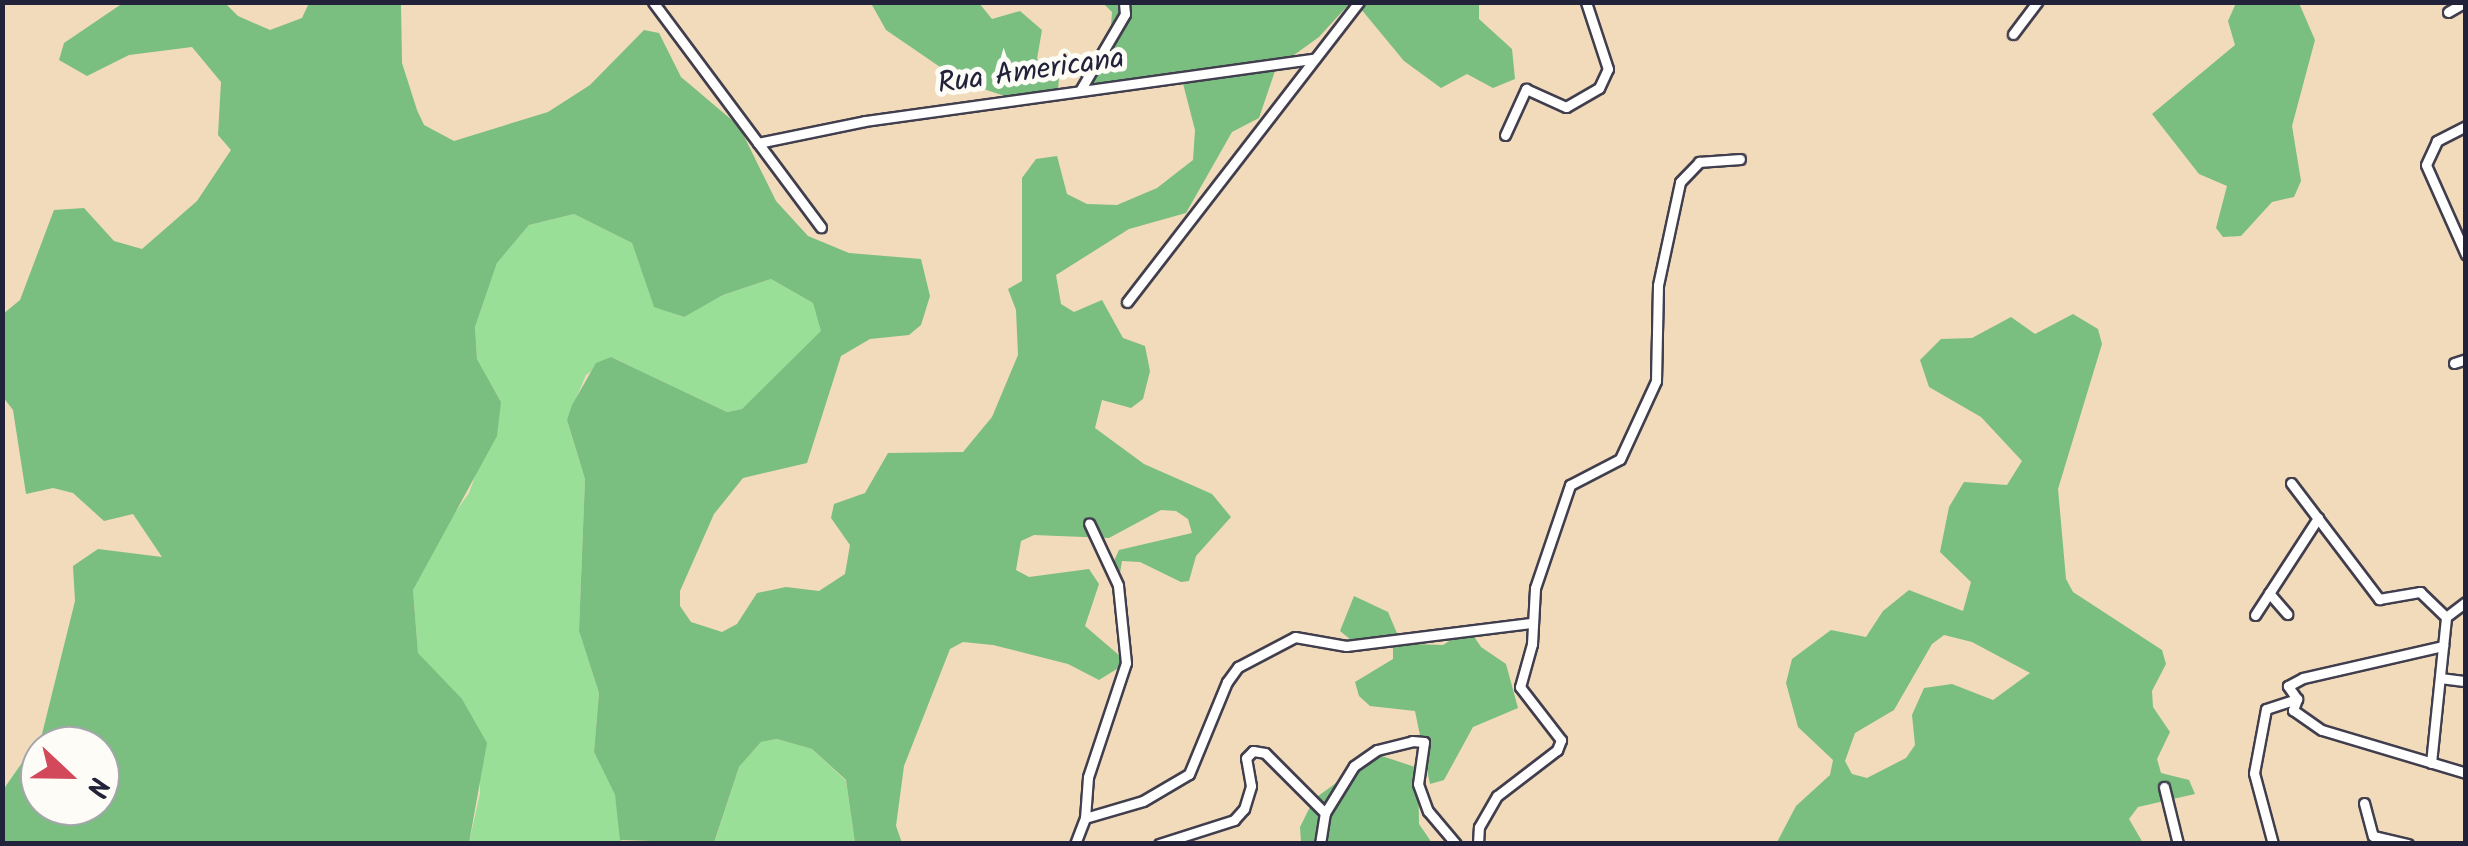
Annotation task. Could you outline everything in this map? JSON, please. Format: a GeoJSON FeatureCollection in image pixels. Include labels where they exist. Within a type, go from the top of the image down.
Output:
{"type":"FeatureCollection","features":[{"type":"Feature","properties":{"kind":"street"},"geometry":{"type":"LineString","coordinates":[[653,2],[821,227]]}},
{"type":"Feature","properties":{"kind":"street"},"geometry":{"type":"LineString","coordinates":[[1080,89],[1112,40],[1124,2]]}},
{"type":"Feature","properties":{"kind":"street"},"geometry":{"type":"LineString","coordinates":[[1127,302],[1359,2]]}},
{"type":"Feature","properties":{"kind":"street"},"geometry":{"type":"LineString","coordinates":[[1506,135],[1526,89],[1566,107],[1599,88],[1608,69],[1586,2]]}},
{"type":"Feature","properties":{"kind":"street"},"geometry":{"type":"LineString","coordinates":[[2013,34],[2037,2]]}},
{"type":"Feature","properties":{"kind":"street"},"geometry":{"type":"LineString","coordinates":[[2448,12],[2466,2]]}},
{"type":"Feature","properties":{"kind":"street","name":"Rua Americana"},"geometry":{"type":"LineString","coordinates":[[758,143],[1080,89],[1313,59]]}},
{"type":"Feature","properties":{"kind":"street"},"geometry":{"type":"LineString","coordinates":[[2466,126],[2428,152],[2426,165],[2466,255]]}},
{"type":"Feature","properties":{"kind":"street"},"geometry":{"type":"LineString","coordinates":[[1478,844],[1479,827],[1497,796],[1557,750],[1560,740],[1522,697],[1531,623],[1562,500],[1576,480],[1620,459],[1656,381],[1658,285],[1680,182],[1699,162],[1740,158]]}},
{"type":"Feature","properties":{"kind":"street"},"geometry":{"type":"LineString","coordinates":[[2454,363],[2466,358]]}},
{"type":"Feature","properties":{"kind":"street"},"geometry":{"type":"LineString","coordinates":[[2291,483],[2379,599],[2420,592],[2446,616]]}},
{"type":"Feature","properties":{"kind":"street"},"geometry":{"type":"LineString","coordinates":[[2255,615],[2318,518]]}},
{"type":"Feature","properties":{"kind":"street"},"geometry":{"type":"LineString","coordinates":[[1078,843],[1085,818],[1088,776],[1126,663],[1118,584],[1089,522]]}},
{"type":"Feature","properties":{"kind":"street"},"geometry":{"type":"LineString","coordinates":[[2269,593],[2288,614]]}},
{"type":"Feature","properties":{"kind":"street"},"geometry":{"type":"LineString","coordinates":[[2446,616],[2466,602]]}},
{"type":"Feature","properties":{"kind":"street"},"geometry":{"type":"LineString","coordinates":[[2431,763],[2446,616]]}},
{"type":"Feature","properties":{"kind":"street"},"geometry":{"type":"LineString","coordinates":[[1085,818],[1143,801],[1189,774],[1226,682],[1238,667],[1295,637],[1346,646],[1531,623]]}},
{"type":"Feature","properties":{"kind":"street"},"geometry":{"type":"LineString","coordinates":[[2297,699],[2288,686],[2303,678],[2444,646]]}},
{"type":"Feature","properties":{"kind":"street"},"geometry":{"type":"LineString","coordinates":[[2440,678],[2466,681]]}},
{"type":"Feature","properties":{"kind":"street"},"geometry":{"type":"LineString","coordinates":[[2297,699],[2292,710],[2322,730],[2466,773]]}},
{"type":"Feature","properties":{"kind":"street"},"geometry":{"type":"LineString","coordinates":[[2273,844],[2254,773],[2258,727],[2266,709],[2297,699]]}},
{"type":"Feature","properties":{"kind":"street"},"geometry":{"type":"LineString","coordinates":[[1320,844],[1325,813],[1364,757],[1396,742],[1424,742],[1418,784],[1428,810],[1456,844]]}},
{"type":"Feature","properties":{"kind":"street"},"geometry":{"type":"LineString","coordinates":[[1160,844],[1234,820],[1244,809],[1251,786],[1246,758],[1253,751],[1265,753],[1325,813]]}},
{"type":"Feature","properties":{"kind":"street"},"geometry":{"type":"LineString","coordinates":[[2164,787],[2178,844]]}},
{"type":"Feature","properties":{"kind":"street"},"geometry":{"type":"LineString","coordinates":[[2364,803],[2373,836],[2402,843]]}},
{"type":"Feature","properties":{"kind":"green space"},"geometry":{"type":"Polygon","coordinates":[[[123,3],[225,3],[238,16],[270,30],[302,18],[309,3],[401,3],[402,63],[417,110],[424,125],[454,141],[548,112],[590,85],[644,30],[659,33],[681,77],[739,126],[776,201],[808,236],[849,253],[921,259],[930,296],[921,325],[909,335],[870,339],[841,356],[807,463],[743,478],[714,514],[680,591],[680,606],[691,622],[722,632],[737,624],[757,593],[786,587],[819,591],[845,574],[850,545],[831,518],[834,504],[865,493],[888,453],[963,452],[992,417],[1018,355],[1016,310],[1008,289],[1022,281],[1022,178],[1036,159],[1057,156],[1067,194],[1087,204],[1117,205],[1157,188],[1193,160],[1195,130],[1180,72],[1093,86],[1080,77],[1111,26],[1112,12],[1103,3],[1350,3],[1319,37],[1276,68],[1259,118],[1232,132],[1186,213],[1129,229],[1056,275],[1061,304],[1074,312],[1102,300],[1123,338],[1145,346],[1150,371],[1143,399],[1131,408],[1102,400],[1095,428],[1144,464],[1212,494],[1231,517],[1196,556],[1189,581],[1181,582],[1140,562],[1122,561],[1120,573],[1113,563],[1119,550],[1192,533],[1188,519],[1176,511],[1161,510],[1109,538],[1034,535],[1021,541],[1016,570],[1029,577],[1089,569],[1099,584],[1085,626],[1120,656],[1120,667],[1099,680],[1068,664],[993,645],[963,642],[950,649],[904,766],[896,826],[902,843],[855,843],[846,780],[812,749],[777,739],[761,742],[739,767],[714,843],[620,840],[615,795],[594,752],[599,693],[579,631],[585,479],[567,420],[572,405],[596,363],[611,357],[727,412],[742,409],[821,331],[813,303],[771,279],[723,295],[684,317],[654,307],[632,243],[574,214],[529,225],[497,263],[475,327],[477,359],[501,402],[497,436],[413,590],[418,653],[462,699],[487,743],[469,843],[3,844],[3,790],[20,766],[20,826],[120,826],[120,726],[44,726],[75,601],[73,566],[98,549],[162,557],[133,514],[104,521],[73,493],[53,488],[26,494],[13,410],[3,397],[3,314],[20,300],[54,210],[84,208],[114,241],[142,249],[197,201],[231,150],[218,135],[221,82],[192,47],[129,55],[87,76],[59,60],[64,43],[123,3]]]}},
{"type":"Feature","properties":{"kind":"green space"},"geometry":{"type":"Polygon","coordinates":[[[979,3],[992,19],[1020,11],[1042,30],[1037,59],[1059,77],[1058,91],[1046,102],[1017,100],[962,82],[886,30],[872,5],[979,3]]]}},
{"type":"Feature","properties":{"kind":"green space"},"geometry":{"type":"Polygon","coordinates":[[[1356,3],[1479,3],[1479,19],[1512,49],[1515,79],[1493,88],[1467,74],[1441,88],[1404,61],[1356,3]]]}},
{"type":"Feature","properties":{"kind":"green space"},"geometry":{"type":"Polygon","coordinates":[[[2236,3],[2299,3],[2315,40],[2292,126],[2301,181],[2294,197],[2272,202],[2241,236],[2223,237],[2216,228],[2227,186],[2199,174],[2152,114],[2235,45],[2228,21],[2236,3]]]}},
{"type":"Feature","properties":{"kind":"green space"},"geometry":{"type":"Polygon","coordinates":[[[574,214],[632,243],[654,306],[683,317],[723,295],[771,279],[813,303],[822,331],[781,377],[742,409],[727,412],[611,357],[586,375],[567,420],[585,479],[579,631],[599,693],[594,752],[615,795],[622,843],[469,843],[480,793],[479,729],[418,653],[413,590],[432,545],[469,493],[501,402],[477,359],[475,327],[497,263],[529,225],[574,214]]]}},
{"type":"Feature","properties":{"kind":"green space"},"geometry":{"type":"Polygon","coordinates":[[[2073,314],[2098,329],[2102,344],[2058,489],[2066,579],[2073,592],[2162,650],[2166,664],[2152,691],[2153,707],[2170,732],[2157,759],[2161,773],[2189,780],[2195,794],[2138,807],[2129,819],[2143,843],[1776,844],[1796,806],[1830,775],[1833,760],[1798,727],[1786,683],[1792,659],[1831,630],[1866,637],[1883,611],[1909,590],[1963,611],[1971,582],[1940,552],[1949,507],[1964,482],[2007,485],[2022,461],[1981,417],[1929,387],[1920,360],[1941,339],[1972,338],[2011,317],[2035,334],[2073,314]],[[1944,635],[1932,644],[1894,710],[1855,733],[1845,761],[1852,774],[1867,778],[1906,758],[1915,745],[1912,715],[1924,688],[1952,684],[1993,700],[2030,673],[1972,642],[1944,635]]]}},
{"type":"Feature","properties":{"kind":"green space"},"geometry":{"type":"Polygon","coordinates":[[[1354,596],[1388,612],[1399,638],[1413,644],[1443,645],[1476,624],[1473,635],[1481,647],[1506,664],[1518,708],[1473,727],[1444,780],[1430,784],[1415,711],[1370,706],[1359,696],[1355,682],[1393,659],[1393,644],[1351,640],[1340,631],[1354,596]]]}},
{"type":"Feature","properties":{"kind":"green space"},"geometry":{"type":"Polygon","coordinates":[[[777,739],[812,749],[846,781],[855,843],[714,844],[739,767],[761,742],[777,739]]]}},
{"type":"Feature","properties":{"kind":"green space"},"geometry":{"type":"Polygon","coordinates":[[[1376,754],[1418,768],[1419,824],[1432,843],[1301,843],[1300,827],[1314,799],[1376,754]]]}}]}
